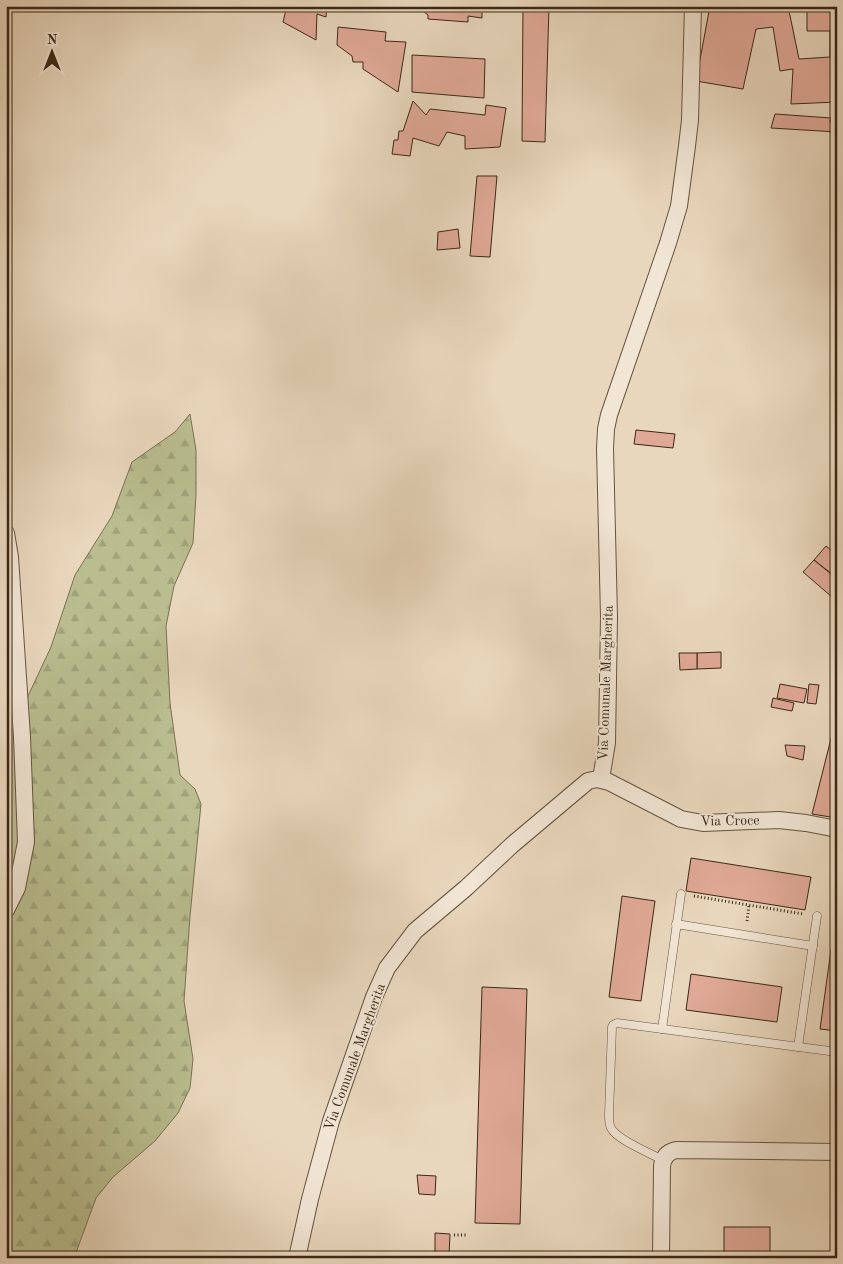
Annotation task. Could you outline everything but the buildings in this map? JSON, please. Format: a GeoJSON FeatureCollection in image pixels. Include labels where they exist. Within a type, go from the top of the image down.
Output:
{"type":"FeatureCollection","features":[{"type":"Feature","properties":{"kind":"street","name":"Via Comunale Margherita"},"geometry":{"type":"LineString","coordinates":[[297,1258],[310,1199],[331,1121],[374,997],[388,968],[415,931],[466,888],[512,845],[588,781],[602,779],[607,743],[609,617],[605,465],[606,429],[609,415],[679,206],[690,120],[693,6]]}},
{"type":"Feature","properties":{"kind":"street"},"geometry":{"type":"LineString","coordinates":[[6,533],[10,557],[22,737],[26,842],[17,888],[6,910]]}},
{"type":"Feature","properties":{"kind":"street","name":"Via Croce"},"geometry":{"type":"LineString","coordinates":[[602,779],[681,819],[703,823],[780,820],[837,829]]}},
{"type":"Feature","properties":{"kind":"street"},"geometry":{"type":"LineString","coordinates":[[661,1258],[662,1166],[663,1160],[669,1152],[676,1150],[837,1152]]}},
{"type":"Feature","properties":{"kind":"lane"},"geometry":{"type":"LineString","coordinates":[[662,1029],[681,894]]}},
{"type":"Feature","properties":{"kind":"lane"},"geometry":{"type":"LineString","coordinates":[[798,1046],[817,916]]}},
{"type":"Feature","properties":{"kind":"lane"},"geometry":{"type":"LineString","coordinates":[[676,924],[813,946]]}},
{"type":"Feature","properties":{"kind":"lane"},"geometry":{"type":"LineString","coordinates":[[663,1160],[619,1137],[610,1127],[613,1024],[837,1052]]}},
{"type":"Feature","properties":{"kind":"path"},"geometry":{"type":"LineString","coordinates":[[681,894],[817,916]]}},
{"type":"Feature","properties":{"kind":"path"},"geometry":{"type":"LineString","coordinates":[[454,1234],[466,1235]]}},
{"type":"Feature","properties":{"kind":"green space"},"geometry":{"type":"Polygon","coordinates":[[[190,414],[196,450],[193,543],[174,586],[166,626],[170,703],[180,775],[195,789],[201,804],[184,1001],[193,1059],[190,1088],[178,1113],[155,1141],[113,1177],[96,1198],[74,1258],[6,1258],[6,743],[51,647],[75,575],[112,516],[132,462],[175,432],[190,414]]]}}]}
